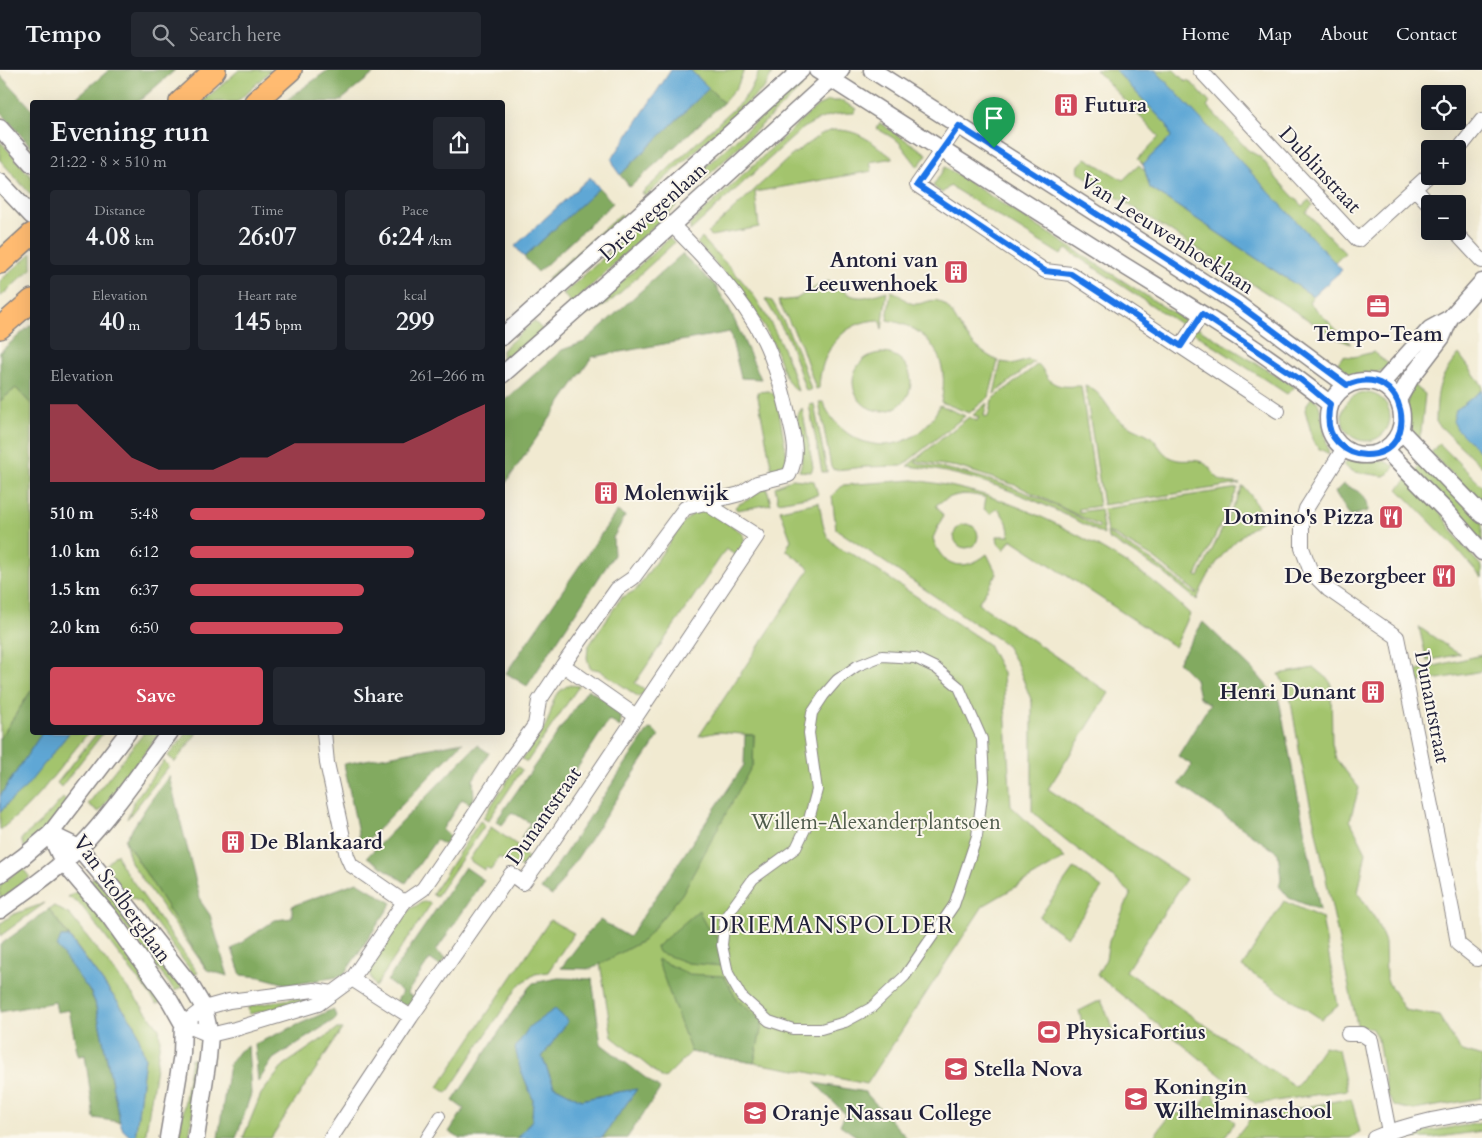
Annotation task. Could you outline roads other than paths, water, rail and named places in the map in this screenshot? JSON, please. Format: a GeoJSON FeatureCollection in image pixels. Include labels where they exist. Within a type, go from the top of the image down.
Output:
{"type":"FeatureCollection","features":[{"type":"Feature","properties":{"kind":"main road"},"geometry":{"type":"LineString","coordinates":[[182,100],[215,70]]}},
{"type":"Feature","properties":{"kind":"main road"},"geometry":{"type":"LineString","coordinates":[[258,100],[292,70]]}},
{"type":"Feature","properties":{"kind":"main road"},"geometry":{"type":"LineString","coordinates":[[0,263],[30,236]]}},
{"type":"Feature","properties":{"kind":"main road"},"geometry":{"type":"LineString","coordinates":[[0,328],[30,302]]}},
{"type":"Feature","properties":{"kind":"street","name":"Driewegenlaan"},"geometry":{"type":"LineString","coordinates":[[505,334],[801,70]]}},
{"type":"Feature","properties":{"kind":"street"},"geometry":{"type":"LineString","coordinates":[[817,70],[836,75],[942,151],[1202,314],[1301,380],[1330,404]]}},
{"type":"Feature","properties":{"kind":"street","name":"Van Leeuwenhoeklaan"},"geometry":{"type":"LineString","coordinates":[[872,70],[1236,303],[1347,385]]}},
{"type":"Feature","properties":{"kind":"street","name":"Dublinstraat"},"geometry":{"type":"LineString","coordinates":[[1200,70],[1358,240],[1421,182]]}},
{"type":"Feature","properties":{"kind":"street","name":"Driewegenlaan"},"geometry":{"type":"LineString","coordinates":[[505,372],[672,225],[836,75]]}},
{"type":"Feature","properties":{"kind":"street"},"geometry":{"type":"LineString","coordinates":[[1466,140],[1482,120]]}},
{"type":"Feature","properties":{"kind":"street"},"geometry":{"type":"LineString","coordinates":[[959,126],[917,185],[1045,271],[1071,274],[1278,411]]}},
{"type":"Feature","properties":{"kind":"street"},"geometry":{"type":"LineString","coordinates":[[0,128],[30,162]]}},
{"type":"Feature","properties":{"kind":"street"},"geometry":{"type":"LineString","coordinates":[[0,182],[30,214]]}},
{"type":"Feature","properties":{"kind":"street"},"geometry":{"type":"LineString","coordinates":[[1414,188],[1421,195]]}},
{"type":"Feature","properties":{"kind":"street"},"geometry":{"type":"LineString","coordinates":[[183,1024],[210,1035],[235,1029],[318,1004],[352,979],[404,902],[423,889],[472,818],[534,725],[539,701],[563,665],[617,589],[633,578],[685,508],[740,494],[757,483],[789,475],[794,464],[796,447],[780,382],[764,341],[739,299],[672,225]]}},
{"type":"Feature","properties":{"kind":"street"},"geometry":{"type":"LineString","coordinates":[[1462,240],[1482,262]]}},
{"type":"Feature","properties":{"kind":"street"},"geometry":{"type":"LineString","coordinates":[[1398,400],[1410,378],[1442,337],[1450,318],[1482,282]]}},
{"type":"Feature","properties":{"kind":"street"},"geometry":{"type":"LineString","coordinates":[[1181,346],[1202,314]]}},
{"type":"Feature","properties":{"kind":"street"},"geometry":{"type":"LineString","coordinates":[[1381,384],[1430,329],[1450,318]]}},
{"type":"Feature","properties":{"kind":"street"},"geometry":{"type":"LineString","coordinates":[[1364,380],[1381,384],[1391,391],[1398,400],[1402,412],[1400,430],[1394,441],[1385,449],[1364,455],[1354,453],[1344,448],[1335,440],[1328,416],[1330,404],[1337,393],[1347,385],[1364,380]]}},
{"type":"Feature","properties":{"kind":"street"},"geometry":{"type":"LineString","coordinates":[[1400,430],[1482,515]]}},
{"type":"Feature","properties":{"kind":"street","name":"Dunantstraat"},"geometry":{"type":"LineString","coordinates":[[1344,448],[1306,509],[1302,524],[1302,548],[1311,572],[1329,590],[1397,637],[1458,944],[1477,959]]}},
{"type":"Feature","properties":{"kind":"street"},"geometry":{"type":"LineString","coordinates":[[1385,449],[1445,510],[1482,552]]}},
{"type":"Feature","properties":{"kind":"street","name":"Dunantstraat"},"geometry":{"type":"LineString","coordinates":[[331,1138],[411,1017],[510,874],[523,883],[757,536],[704,502]]}},
{"type":"Feature","properties":{"kind":"street"},"geometry":{"type":"LineString","coordinates":[[882,656],[915,658],[936,668],[959,687],[982,739],[984,780],[977,836],[954,905],[905,976],[871,1008],[845,1022],[821,1030],[793,1029],[769,1021],[741,996],[728,973],[722,946],[725,918],[739,897],[753,879],[796,848],[808,823],[817,790],[812,761],[809,733],[812,713],[824,695],[837,680],[857,666],[882,656]]}},
{"type":"Feature","properties":{"kind":"street"},"geometry":{"type":"LineString","coordinates":[[563,665],[636,716]]}},
{"type":"Feature","properties":{"kind":"street"},"geometry":{"type":"LineString","coordinates":[[0,874],[50,834],[126,735]]}},
{"type":"Feature","properties":{"kind":"street"},"geometry":{"type":"LineString","coordinates":[[0,910],[79,848],[102,822],[168,735]]}},
{"type":"Feature","properties":{"kind":"street"},"geometry":{"type":"LineString","coordinates":[[324,735],[328,763],[347,856],[351,865],[404,902]]}},
{"type":"Feature","properties":{"kind":"street","name":"Van Stolberglaan"},"geometry":{"type":"LineString","coordinates":[[50,834],[79,848],[191,986],[204,1008],[210,1035],[196,1138]]}},
{"type":"Feature","properties":{"kind":"street","name":"Van Stolberglaan"},"geometry":{"type":"LineString","coordinates":[[50,834],[63,862],[110,916],[170,1001],[183,1024]]}},
{"type":"Feature","properties":{"kind":"street"},"geometry":{"type":"LineString","coordinates":[[352,979],[411,1017]]}},
{"type":"Feature","properties":{"kind":"street"},"geometry":{"type":"LineString","coordinates":[[183,1024],[204,1008],[229,1001],[314,990],[333,993]]}},
{"type":"Feature","properties":{"kind":"street"},"geometry":{"type":"LineString","coordinates":[[168,1138],[182,1054],[183,1024]]}},
{"type":"Feature","properties":{"kind":"street"},"geometry":{"type":"LineString","coordinates":[[1348,1034],[1362,1034],[1371,1040],[1389,1132]]}},
{"type":"Feature","properties":{"kind":"street"},"geometry":{"type":"LineString","coordinates":[[1374,1138],[1428,1120],[1482,1112]]}},
{"type":"Feature","properties":{"kind":"street"},"geometry":{"type":"LineString","coordinates":[[426,1138],[440,1116]]}},
{"type":"Feature","properties":{"kind":"water"},"geometry":{"type":"Polygon","coordinates":[[[671,70],[690,70],[709,88],[620,175],[612,159],[671,70]]]}},
{"type":"Feature","properties":{"kind":"water"},"geometry":{"type":"Polygon","coordinates":[[[1115,70],[1155,70],[1342,270],[1313,296],[1150,188],[1143,164],[1171,137],[1167,125],[1115,70]]]}},
{"type":"Feature","properties":{"kind":"water"},"geometry":{"type":"Polygon","coordinates":[[[590,177],[599,188],[524,257],[515,246],[590,177]]]}},
{"type":"Feature","properties":{"kind":"water"},"geometry":{"type":"Polygon","coordinates":[[[1482,390],[1482,454],[1457,429],[1453,421],[1456,410],[1482,390]]]}},
{"type":"Feature","properties":{"kind":"water"},"geometry":{"type":"Polygon","coordinates":[[[41,735],[67,735],[26,787],[0,813],[0,796],[41,735]]]}},
{"type":"Feature","properties":{"kind":"water"},"geometry":{"type":"Polygon","coordinates":[[[61,937],[69,937],[135,1025],[145,1058],[135,1138],[132,1138],[123,1130],[120,1122],[95,1002],[91,993],[57,947],[61,937]]]}},
{"type":"Feature","properties":{"kind":"water"},"geometry":{"type":"Polygon","coordinates":[[[555,1009],[568,1021],[542,1057],[554,1086],[581,1100],[637,1089],[602,1138],[518,1138],[532,1120],[533,1099],[520,1068],[515,1048],[530,1026],[555,1009]]]}},
{"type":"Feature","properties":{"kind":"place","name":"Futura"},"geometry":{"type":"Point","coordinates":[1066,105]}},
{"type":"Feature","properties":{"kind":"place","name":"Antoni van Leeuwenhoek"},"geometry":{"type":"Point","coordinates":[956,272]}},
{"type":"Feature","properties":{"kind":"place","name":"Tempo-Team"},"geometry":{"type":"Point","coordinates":[1378,306]}},
{"type":"Feature","properties":{"kind":"place","name":"Molenwijk"},"geometry":{"type":"Point","coordinates":[606,493]}},
{"type":"Feature","properties":{"kind":"place","name":"Domino's Pizza"},"geometry":{"type":"Point","coordinates":[1391,517]}},
{"type":"Feature","properties":{"kind":"place","name":"De Bezorgbeer"},"geometry":{"type":"Point","coordinates":[1444,576]}},
{"type":"Feature","properties":{"kind":"place","name":"Henri Dunant"},"geometry":{"type":"Point","coordinates":[1373,692]}},
{"type":"Feature","properties":{"kind":"place","name":"De Blankaard"},"geometry":{"type":"Point","coordinates":[233,842]}},
{"type":"Feature","properties":{"kind":"place","name":"PhysicaFortius"},"geometry":{"type":"Point","coordinates":[1049,1032]}},
{"type":"Feature","properties":{"kind":"place","name":"Stella Nova"},"geometry":{"type":"Point","coordinates":[956,1069]}},
{"type":"Feature","properties":{"kind":"place","name":"Koningin Wilhelminaschool"},"geometry":{"type":"Point","coordinates":[1136,1099]}},
{"type":"Feature","properties":{"kind":"place","name":"Oranje Nassau College"},"geometry":{"type":"Point","coordinates":[755,1113]}},
{"type":"Feature","properties":{"kind":"district","name":"DRIEMANSPOLDER"},"geometry":{"type":"Point","coordinates":[832,925]}},
{"type":"Feature","properties":{"kind":"park label","name":"Willem-Alexanderplantsoen"},"geometry":{"type":"Point","coordinates":[876,822]}}]}
